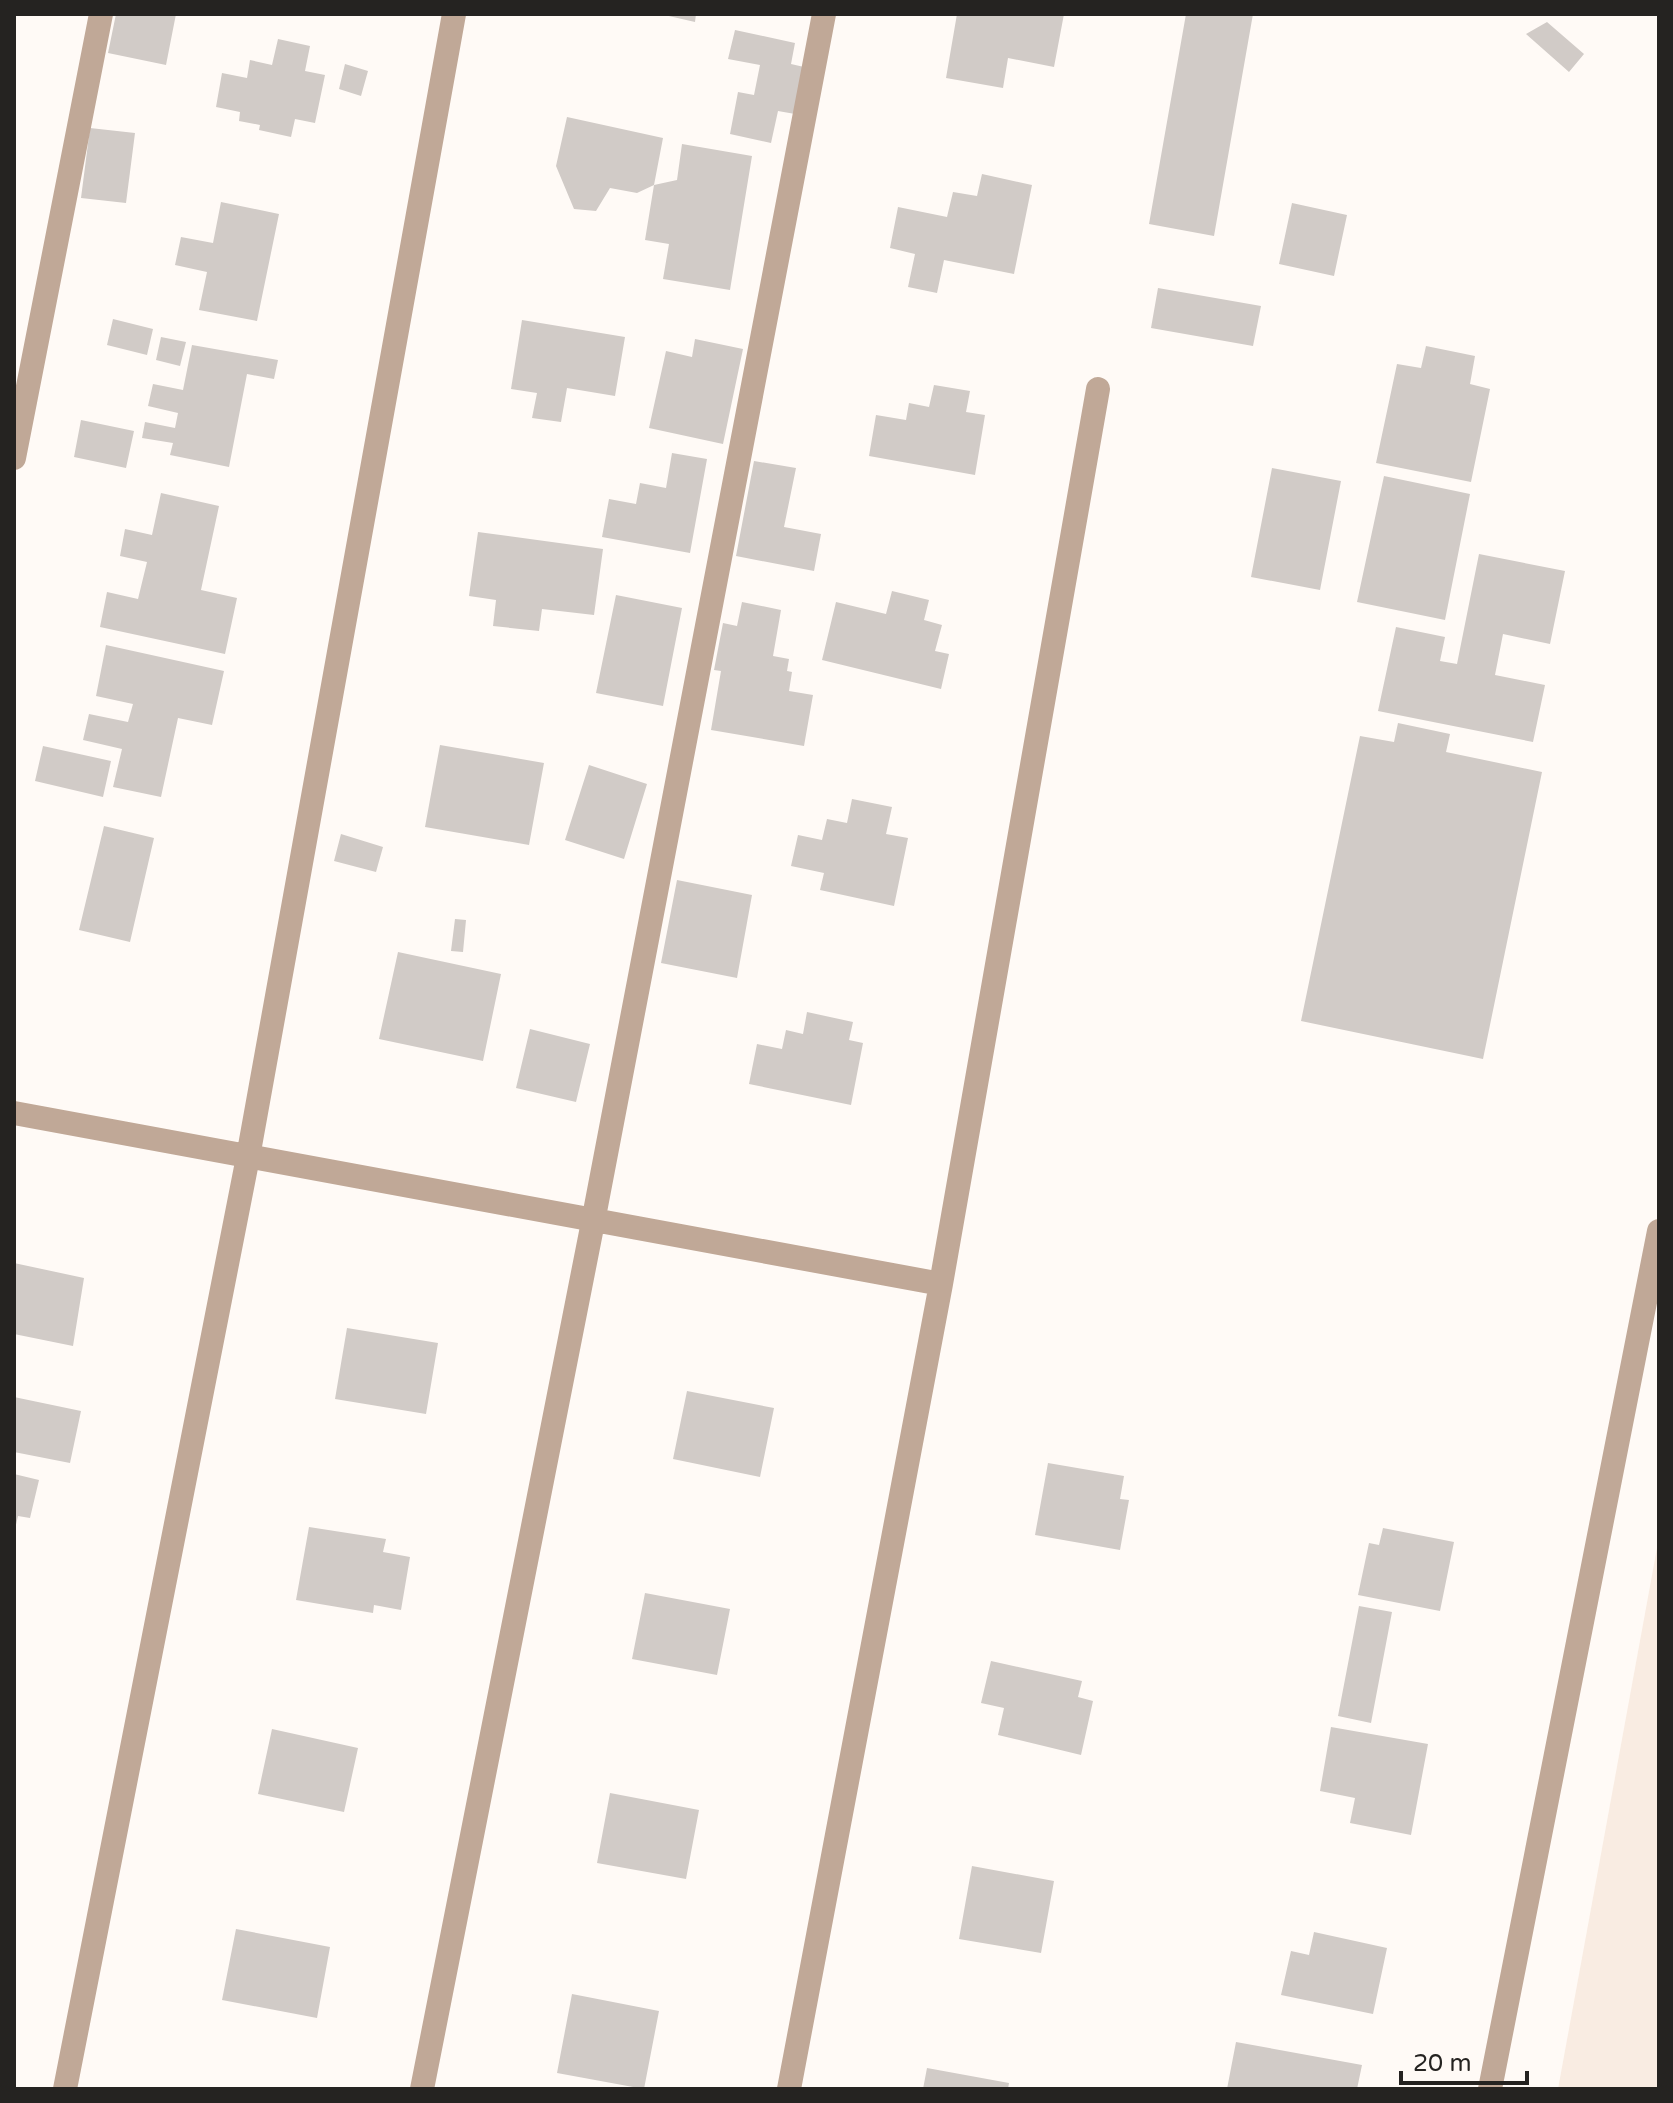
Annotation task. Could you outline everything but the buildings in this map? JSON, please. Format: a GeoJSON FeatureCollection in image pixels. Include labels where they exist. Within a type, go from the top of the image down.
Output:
{"type":"FeatureCollection","features":[{"type":"Feature","properties":{"kind":"street"},"geometry":{"type":"LineString","coordinates":[[14,458],[101,14]]}},
{"type":"Feature","properties":{"kind":"street"},"geometry":{"type":"LineString","coordinates":[[65,2089],[248,1157],[454,14]]}},
{"type":"Feature","properties":{"kind":"street"},"geometry":{"type":"LineString","coordinates":[[422,2089],[593,1222],[824,14]]}},
{"type":"Feature","properties":{"kind":"street"},"geometry":{"type":"LineString","coordinates":[[789,2089],[941,1284],[1098,389]]}},
{"type":"Feature","properties":{"kind":"street"},"geometry":{"type":"LineString","coordinates":[[14,1113],[941,1284]]}},
{"type":"Feature","properties":{"kind":"street"},"geometry":{"type":"LineString","coordinates":[[1490,2089],[1659,1231]]}},
{"type":"Feature","properties":{"kind":"shaded area"},"geometry":{"type":"Polygon","coordinates":[[[1659,1537],[1659,2089],[1558,2089],[1659,1537]]]}}]}
